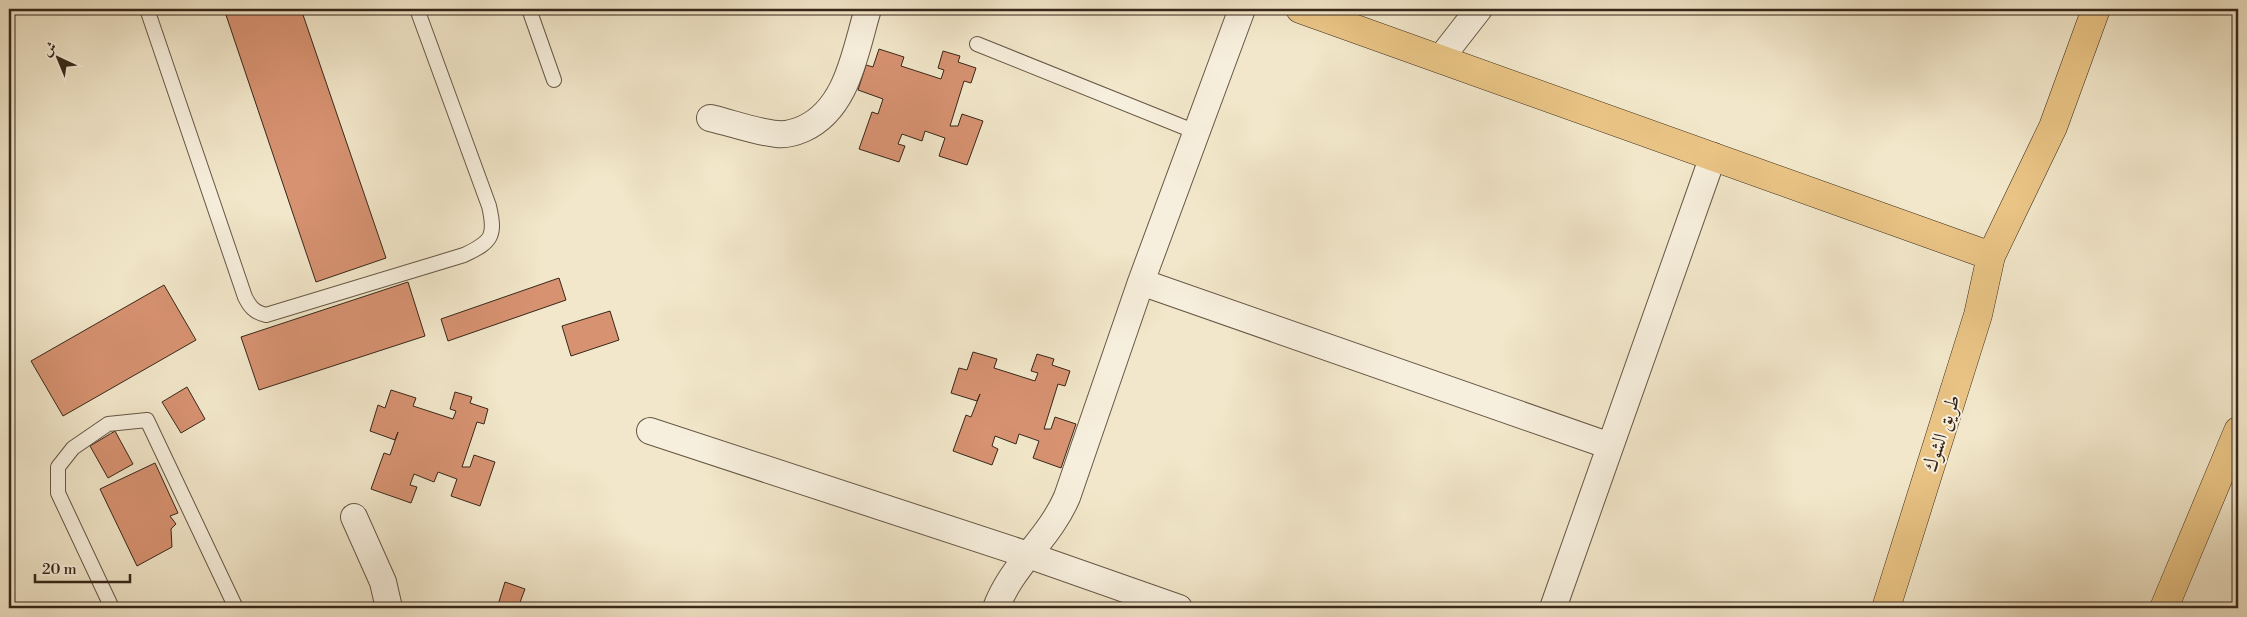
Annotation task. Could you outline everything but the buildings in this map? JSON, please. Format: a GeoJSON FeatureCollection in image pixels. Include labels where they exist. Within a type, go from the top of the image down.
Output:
{"type":"FeatureCollection","features":[{"type":"Feature","properties":{"kind":"main road"},"geometry":{"type":"LineString","coordinates":[[1300,9],[1991,256]]}},
{"type":"Feature","properties":{"kind":"main road","name":"طريق الشوك"},"geometry":{"type":"LineString","coordinates":[[1886,608],[1978,315],[1991,256],[2053,127],[2096,9]]}},
{"type":"Feature","properties":{"kind":"main road"},"geometry":{"type":"LineString","coordinates":[[2164,608],[2238,431]]}},
{"type":"Feature","properties":{"kind":"street"},"geometry":{"type":"LineString","coordinates":[[710,118],[778,134],[796,132],[815,123],[832,108],[843,88],[868,9]]}},
{"type":"Feature","properties":{"kind":"street"},"geometry":{"type":"LineString","coordinates":[[996,608],[1011,577],[1056,521],[1067,497],[1142,282],[1242,9]]}},
{"type":"Feature","properties":{"kind":"street"},"geometry":{"type":"LineString","coordinates":[[1440,59],[1479,9]]}},
{"type":"Feature","properties":{"kind":"street"},"geometry":{"type":"LineString","coordinates":[[1553,608],[1713,156]]}},
{"type":"Feature","properties":{"kind":"street"},"geometry":{"type":"LineString","coordinates":[[1142,282],[1610,446]]}},
{"type":"Feature","properties":{"kind":"street"},"geometry":{"type":"LineString","coordinates":[[650,431],[1028,555],[1179,608]]}},
{"type":"Feature","properties":{"kind":"street"},"geometry":{"type":"LineString","coordinates":[[354,517],[383,582],[389,608]]}},
{"type":"Feature","properties":{"kind":"lane"},"geometry":{"type":"LineString","coordinates":[[147,9],[245,297],[249,306],[257,313],[266,315],[464,256],[479,249],[489,240],[493,225],[488,206],[417,9]]}},
{"type":"Feature","properties":{"kind":"lane"},"geometry":{"type":"LineString","coordinates":[[529,9],[554,80]]}},
{"type":"Feature","properties":{"kind":"lane"},"geometry":{"type":"LineString","coordinates":[[976,44],[1196,132]]}},
{"type":"Feature","properties":{"kind":"lane"},"geometry":{"type":"LineString","coordinates":[[112,608],[58,493],[58,467],[73,448],[108,424],[147,420],[236,608]]}}]}
